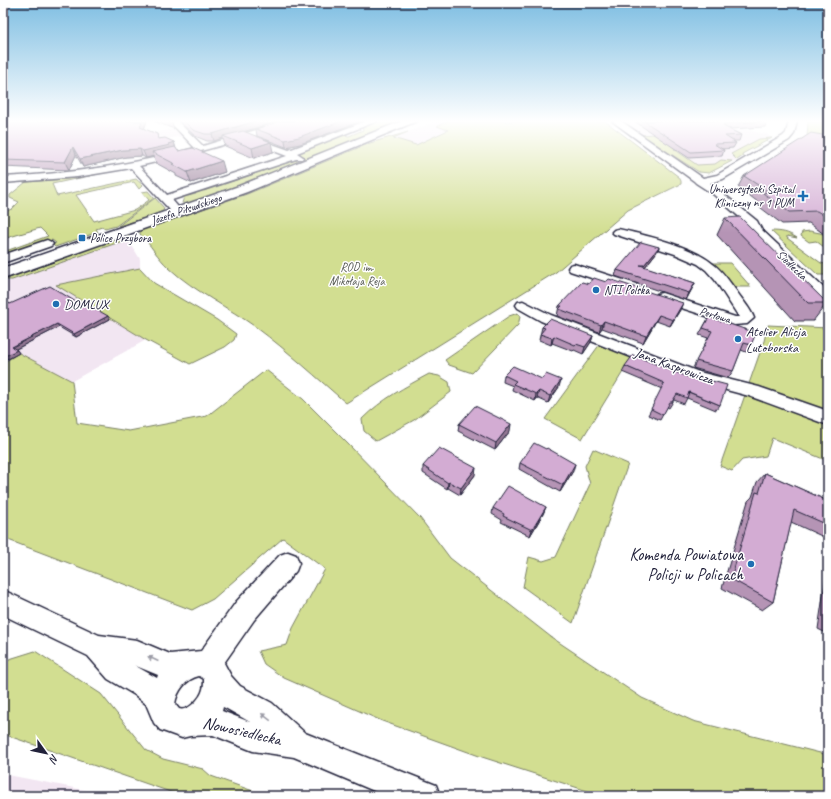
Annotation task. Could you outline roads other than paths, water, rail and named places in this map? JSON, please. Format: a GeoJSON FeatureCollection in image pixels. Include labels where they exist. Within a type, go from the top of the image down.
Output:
{"type":"FeatureCollection","features":[{"type":"Feature","properties":{"kind":"street"},"geometry":{"type":"LineString","coordinates":[[3,180],[60,178],[134,165],[162,158]]}},
{"type":"Feature","properties":{"kind":"street"},"geometry":{"type":"LineString","coordinates":[[166,199],[283,158]]}},
{"type":"Feature","properties":{"kind":"street"},"geometry":{"type":"LineString","coordinates":[[300,158],[312,163]]}},
{"type":"Feature","properties":{"kind":"street","name":"Józefa Piłsudskiego"},"geometry":{"type":"LineString","coordinates":[[3,274],[323,158]]}},
{"type":"Feature","properties":{"kind":"street","name":"Siedlecka"},"geometry":{"type":"LineString","coordinates":[[667,158],[717,192],[753,224],[756,230]]}},
{"type":"Feature","properties":{"kind":"street"},"geometry":{"type":"LineString","coordinates":[[699,181],[713,180],[720,177],[752,158]]}},
{"type":"Feature","properties":{"kind":"street"},"geometry":{"type":"LineString","coordinates":[[134,165],[178,212]]}},
{"type":"Feature","properties":{"kind":"street"},"geometry":{"type":"LineString","coordinates":[[717,192],[713,185],[720,177]]}},
{"type":"Feature","properties":{"kind":"street","name":"Siedlecka"},"geometry":{"type":"LineString","coordinates":[[699,181],[746,224],[756,230],[828,299]]}},
{"type":"Feature","properties":{"kind":"street","name":"Perłowa"},"geometry":{"type":"LineString","coordinates":[[574,268],[730,320],[742,321],[746,318],[744,311],[710,267],[677,251],[618,232]]}},
{"type":"Feature","properties":{"kind":"street"},"geometry":{"type":"LineString","coordinates":[[3,259],[47,244]]}},
{"type":"Feature","properties":{"kind":"street","name":"Jana Kasprowicza"},"geometry":{"type":"LineString","coordinates":[[523,305],[546,318],[695,376],[753,391],[828,418]]}},
{"type":"Feature","properties":{"kind":"street"},"geometry":{"type":"LineString","coordinates":[[162,707],[164,692],[169,681],[180,669],[205,669],[241,616],[288,563]]}},
{"type":"Feature","properties":{"kind":"street","name":"Nowosiedlecka"},"geometry":{"type":"LineString","coordinates":[[3,602],[97,647],[137,653],[170,667],[205,669],[229,696],[264,714],[295,743]]}},
{"type":"Feature","properties":{"kind":"street","name":"Nowosiedlecka"},"geometry":{"type":"LineString","coordinates":[[97,647],[119,671],[151,689],[160,700],[165,715],[172,721],[180,723],[213,721],[253,737],[295,743],[352,768],[425,796]]}},
{"type":"Feature","properties":{"kind":"street","name":"Nowosiedlecka"},"geometry":{"type":"LineString","coordinates":[[190,722],[200,716],[212,703],[217,688],[205,669]]}},
{"type":"Feature","properties":{"kind":"place","name":"Uniwersytecki Szpital Kliniczny nr 1 PUM"},"geometry":{"type":"Point","coordinates":[803,196]}},
{"type":"Feature","properties":{"kind":"place","name":"Police Przybora"},"geometry":{"type":"Point","coordinates":[82,238]}},
{"type":"Feature","properties":{"kind":"place","name":"NTI Polska"},"geometry":{"type":"Point","coordinates":[596,290]}},
{"type":"Feature","properties":{"kind":"place","name":"DOMLUX"},"geometry":{"type":"Point","coordinates":[56,304]}},
{"type":"Feature","properties":{"kind":"place","name":"Atelier Alicja Lutoborska"},"geometry":{"type":"Point","coordinates":[738,339]}},
{"type":"Feature","properties":{"kind":"place","name":"Komenda Powiatowa Policji w Policach"},"geometry":{"type":"Point","coordinates":[751,564]}},
{"type":"Feature","properties":{"kind":"park label","name":"ROD im. Mikołaja Reja"},"geometry":{"type":"Point","coordinates":[357,274]}}]}
